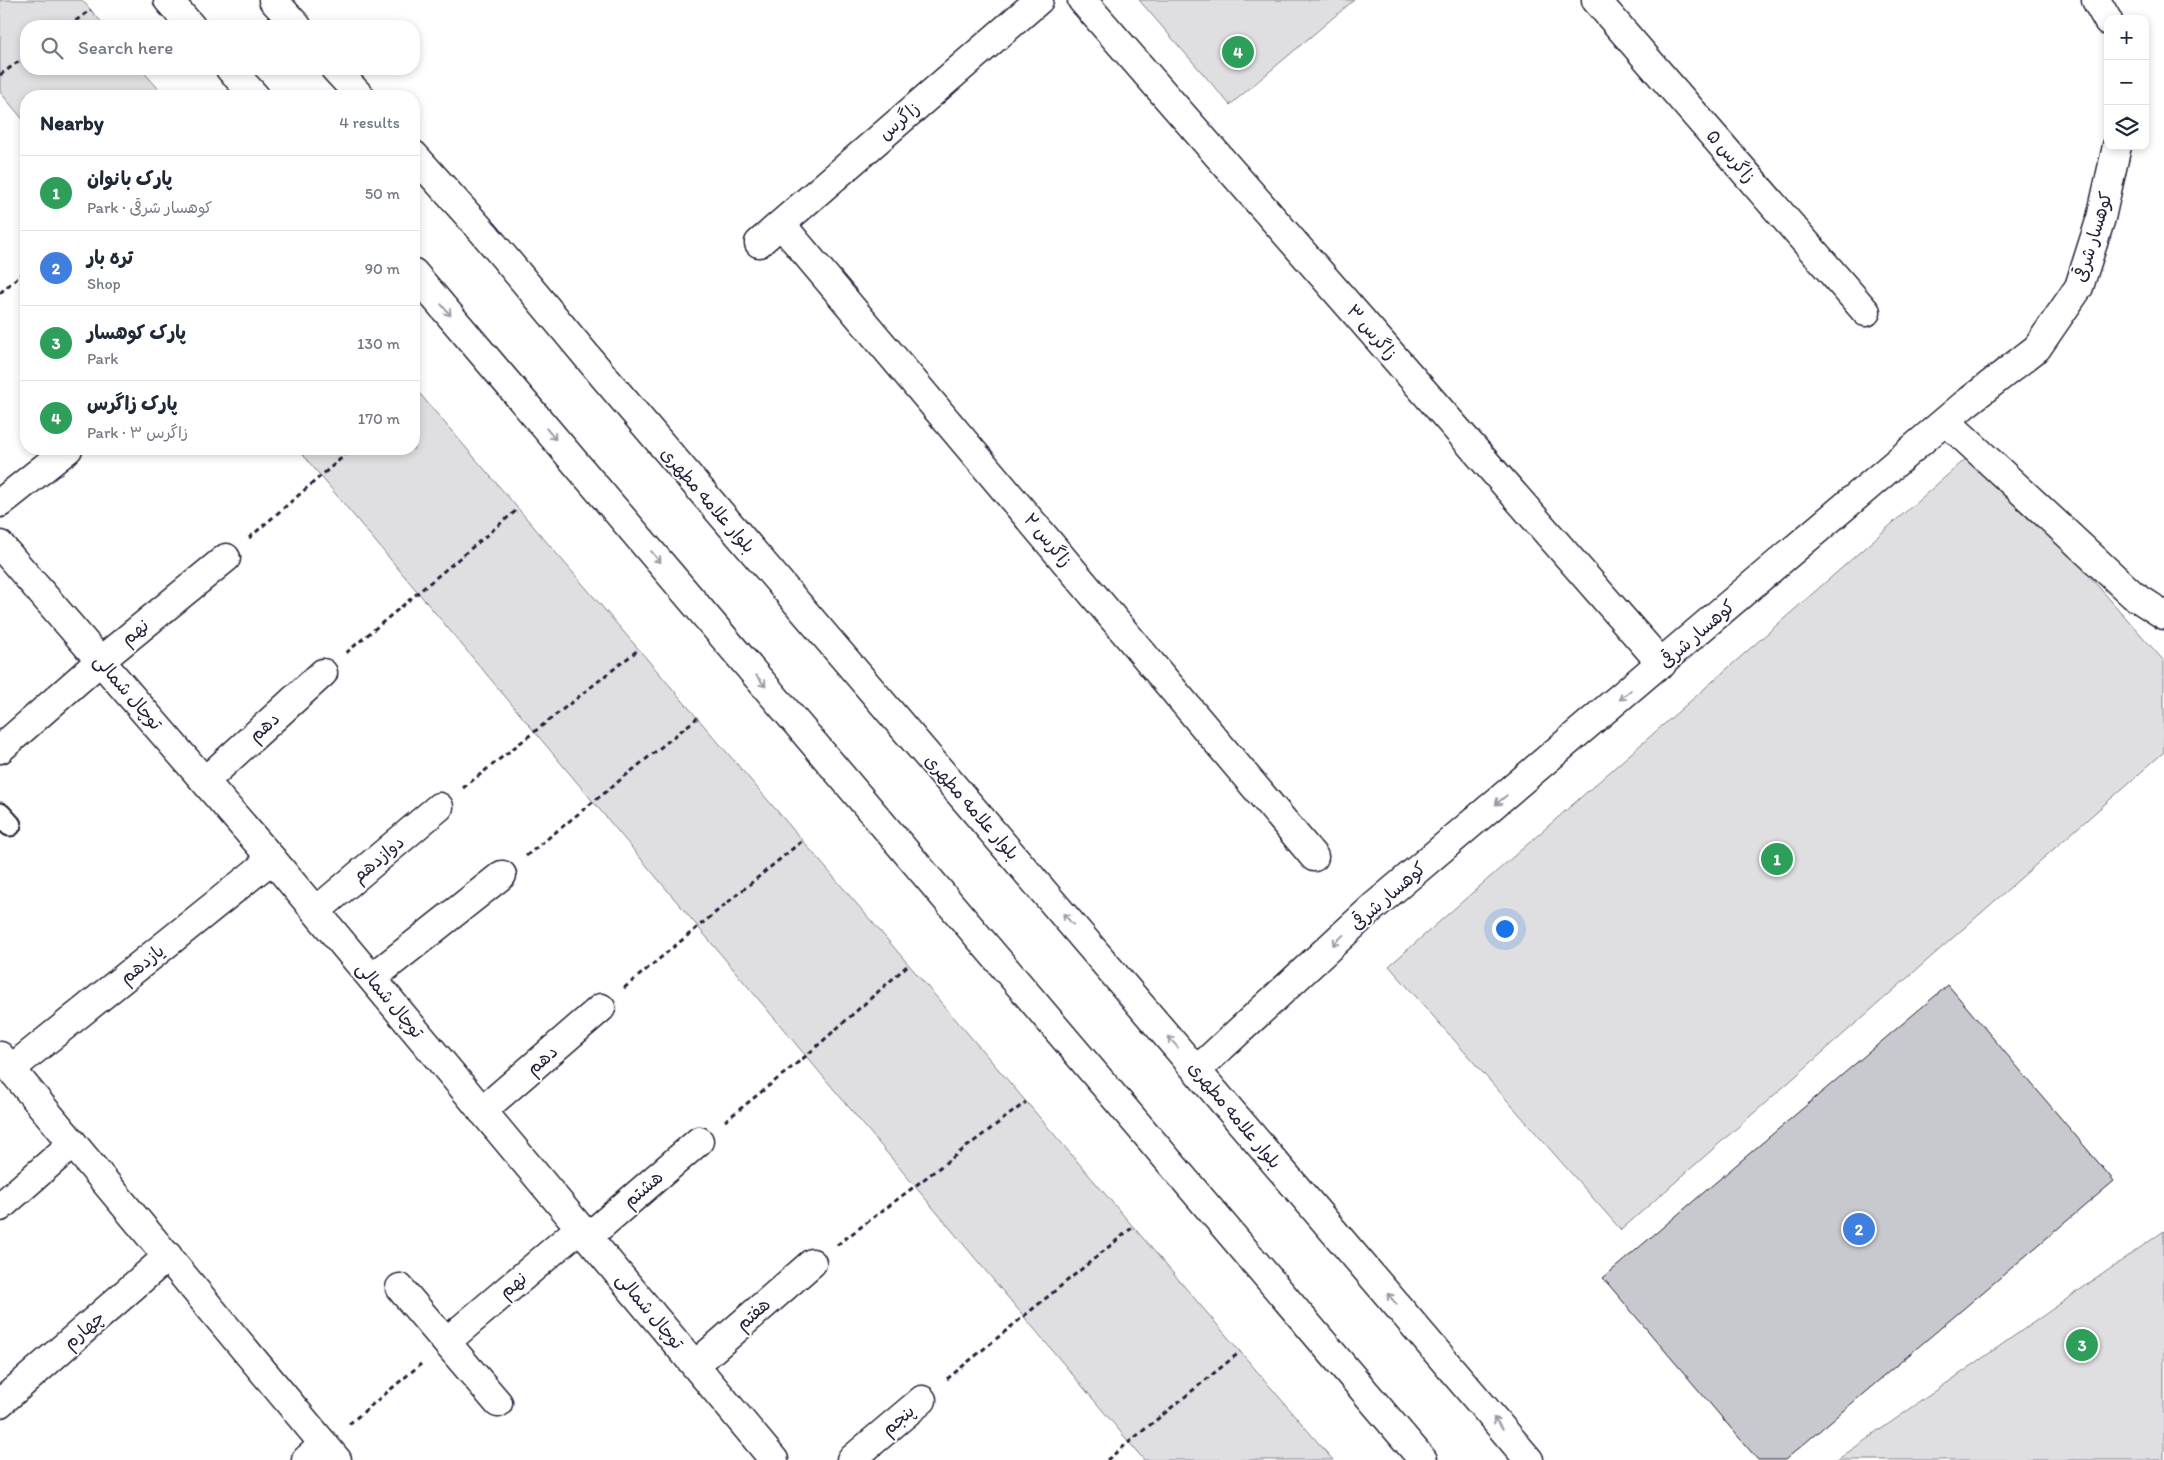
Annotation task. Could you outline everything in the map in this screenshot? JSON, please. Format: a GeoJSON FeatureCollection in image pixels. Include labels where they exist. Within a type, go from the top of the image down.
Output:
{"type":"FeatureCollection","features":[{"type":"Feature","properties":{"kind":"street"},"geometry":{"type":"LineString","coordinates":[[168,0],[186,20]]}},
{"type":"Feature","properties":{"kind":"street"},"geometry":{"type":"LineString","coordinates":[[273,0],[291,20]]}},
{"type":"Feature","properties":{"kind":"street","name":"زاگرس"},"geometry":{"type":"LineString","coordinates":[[759,243],[1039,0]]}},
{"type":"Feature","properties":{"kind":"street","name":"زاگرس ۳"},"geometry":{"type":"LineString","coordinates":[[1082,0],[1662,664]]}},
{"type":"Feature","properties":{"kind":"street","name":"زاگرس ۵"},"geometry":{"type":"LineString","coordinates":[[1596,0],[1866,312]]}},
{"type":"Feature","properties":{"kind":"street"},"geometry":{"type":"LineString","coordinates":[[2096,0],[2105,15]]}},
{"type":"Feature","properties":{"kind":"street"},"geometry":{"type":"LineString","coordinates":[[235,75],[249,90]]}},
{"type":"Feature","properties":{"kind":"street"},"geometry":{"type":"LineString","coordinates":[[341,75],[354,90]]}},
{"type":"Feature","properties":{"kind":"street","name":"کوهسار شرقی"},"geometry":{"type":"LineString","coordinates":[[1197,1070],[1372,908],[1662,664],[1946,421],[2036,348],[2079,287],[2101,218],[2116,150]]}},
{"type":"Feature","properties":{"kind":"street","name":"بلوار علامه مطهری"},"geometry":{"type":"LineString","coordinates":[[420,162],[484,232],[604,378],[1529,1460]]}},
{"type":"Feature","properties":{"kind":"street","name":"زاگرس ۲"},"geometry":{"type":"LineString","coordinates":[[781,224],[1314,857]]}},
{"type":"Feature","properties":{"kind":"street"},"geometry":{"type":"LineString","coordinates":[[420,280],[1423,1460]]}},
{"type":"Feature","properties":{"kind":"street"},"geometry":{"type":"LineString","coordinates":[[1946,421],[2132,595],[2164,615]]}},
{"type":"Feature","properties":{"kind":"street"},"geometry":{"type":"LineString","coordinates":[[0,503],[60,455]]}},
{"type":"Feature","properties":{"kind":"street","name":"توچال شمالی"},"geometry":{"type":"LineString","coordinates":[[0,546],[272,859],[774,1460]]}},
{"type":"Feature","properties":{"kind":"street","name":"نهم"},"geometry":{"type":"LineString","coordinates":[[0,749],[100,661],[226,558]]}},
{"type":"Feature","properties":{"kind":"street","name":"دهم"},"geometry":{"type":"LineString","coordinates":[[205,780],[323,673]]}},
{"type":"Feature","properties":{"kind":"street","name":"دوازدهم"},"geometry":{"type":"LineString","coordinates":[[316,911],[439,807]]}},
{"type":"Feature","properties":{"kind":"street","name":"یازدهم"},"geometry":{"type":"LineString","coordinates":[[6,1062],[272,859]]}},
{"type":"Feature","properties":{"kind":"street"},"geometry":{"type":"LineString","coordinates":[[372,978],[502,875]]}},
{"type":"Feature","properties":{"kind":"street","name":"دهم"},"geometry":{"type":"LineString","coordinates":[[482,1111],[601,1008]]}},
{"type":"Feature","properties":{"kind":"street"},"geometry":{"type":"LineString","coordinates":[[6,1062],[168,1256],[323,1455]]}},
{"type":"Feature","properties":{"kind":"street","name":"هشتم"},"geometry":{"type":"LineString","coordinates":[[584,1233],[699,1141]]}},
{"type":"Feature","properties":{"kind":"street"},"geometry":{"type":"LineString","coordinates":[[0,1207],[73,1143]]}},
{"type":"Feature","properties":{"kind":"street","name":"نهم"},"geometry":{"type":"LineString","coordinates":[[446,1342],[584,1233]]}},
{"type":"Feature","properties":{"kind":"street","name":"چهارم"},"geometry":{"type":"LineString","coordinates":[[0,1403],[168,1256]]}},
{"type":"Feature","properties":{"kind":"street","name":"هفتم"},"geometry":{"type":"LineString","coordinates":[[695,1365],[812,1263]]}},
{"type":"Feature","properties":{"kind":"street"},"geometry":{"type":"LineString","coordinates":[[400,1288],[498,1403]]}},
{"type":"Feature","properties":{"kind":"street","name":"پنجم"},"geometry":{"type":"LineString","coordinates":[[851,1460],[922,1400]]}},
{"type":"Feature","properties":{"kind":"path"},"geometry":{"type":"LineString","coordinates":[[77,20],[91,10]]}},
{"type":"Feature","properties":{"kind":"path"},"geometry":{"type":"LineString","coordinates":[[0,75],[20,60]]}},
{"type":"Feature","properties":{"kind":"path"},"geometry":{"type":"LineString","coordinates":[[0,293],[20,275]]}},
{"type":"Feature","properties":{"kind":"path"},"geometry":{"type":"LineString","coordinates":[[226,558],[345,455]]}},
{"type":"Feature","properties":{"kind":"path"},"geometry":{"type":"LineString","coordinates":[[323,673],[518,509]]}},
{"type":"Feature","properties":{"kind":"path"},"geometry":{"type":"LineString","coordinates":[[439,807],[638,650]]}},
{"type":"Feature","properties":{"kind":"path"},"geometry":{"type":"LineString","coordinates":[[502,875],[697,718]]}},
{"type":"Feature","properties":{"kind":"path"},"geometry":{"type":"LineString","coordinates":[[601,1008],[802,841]]}},
{"type":"Feature","properties":{"kind":"path"},"geometry":{"type":"LineString","coordinates":[[699,1141],[806,1056],[908,964]]}},
{"type":"Feature","properties":{"kind":"path"},"geometry":{"type":"LineString","coordinates":[[812,1263],[1026,1102]]}},
{"type":"Feature","properties":{"kind":"path"},"geometry":{"type":"LineString","coordinates":[[922,1400],[1133,1227]]}},
{"type":"Feature","properties":{"kind":"path"},"geometry":{"type":"LineString","coordinates":[[323,1455],[446,1342]]}},
{"type":"Feature","properties":{"kind":"path"},"geometry":{"type":"LineString","coordinates":[[1107,1460],[1240,1352]]}},
{"type":"Feature","properties":{"kind":"shaded area"},"geometry":{"type":"Polygon","coordinates":[[[0,0],[82,0],[100,20],[20,20],[20,75],[146,75],[160,90],[20,90],[20,116],[0,92],[0,0]]]}},
{"type":"Feature","properties":{"kind":"shaded area"},"geometry":{"type":"Polygon","coordinates":[[[1139,0],[1354,0],[1230,105],[1139,0]]]}},
{"type":"Feature","properties":{"kind":"shaded area"},"geometry":{"type":"Polygon","coordinates":[[[420,394],[1333,1460],[1144,1460],[303,455],[420,455],[420,394]]]}},
{"type":"Feature","properties":{"kind":"shaded area"},"geometry":{"type":"Polygon","coordinates":[[[1977,449],[2164,661],[2164,752],[1621,1230],[1389,966],[1977,449]]]}},
{"type":"Feature","properties":{"kind":"shaded area"},"geometry":{"type":"Polygon","coordinates":[[[2164,1231],[2164,1460],[1837,1460],[2164,1231]]]}},
{"type":"Feature","properties":{"kind":"building"},"geometry":{"type":"Polygon","coordinates":[[[1948,985],[2114,1181],[1785,1460],[1758,1460],[1603,1278],[1948,985]]]}},
{"type":"Feature","properties":{"kind":"place","name":"پارک زاگرس"},"geometry":{"type":"Point","coordinates":[1238,52]}},
{"type":"Feature","properties":{"kind":"place","name":"پارک بانوان"},"geometry":{"type":"Point","coordinates":[1777,859]}},
{"type":"Feature","properties":{"kind":"place","name":"تره بار"},"geometry":{"type":"Point","coordinates":[1859,1229]}},
{"type":"Feature","properties":{"kind":"place","name":"پارک کوهسار"},"geometry":{"type":"Point","coordinates":[2082,1345]}}]}
